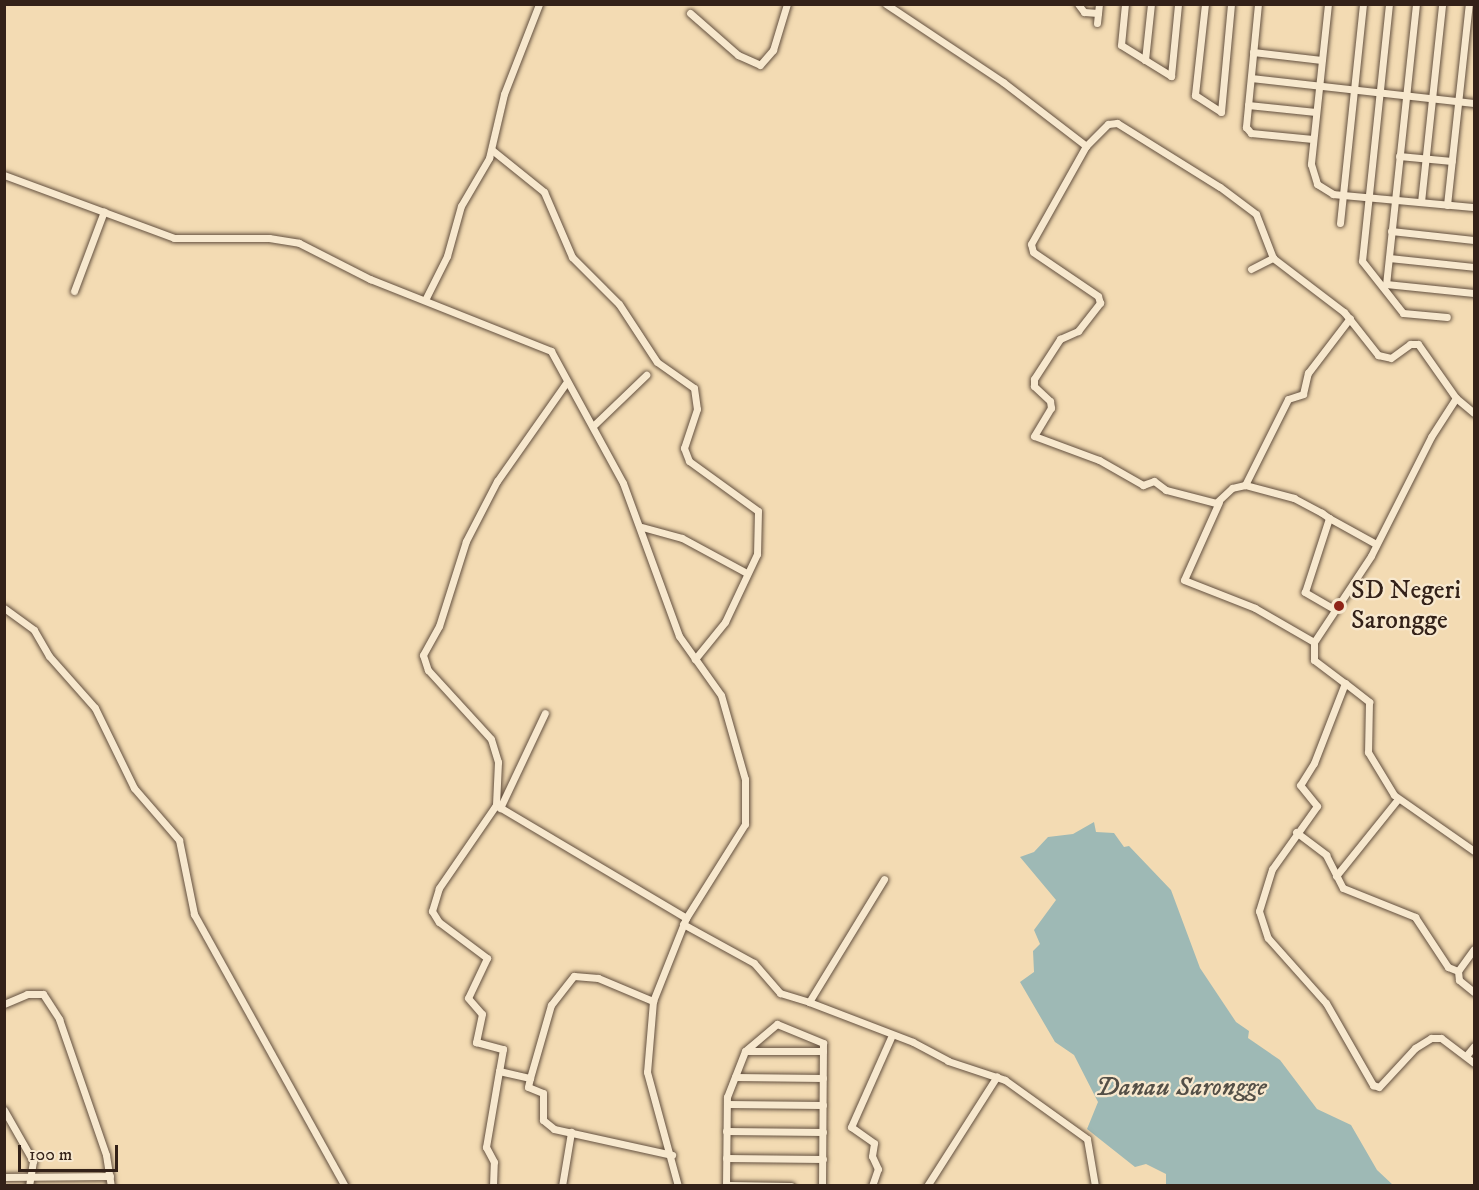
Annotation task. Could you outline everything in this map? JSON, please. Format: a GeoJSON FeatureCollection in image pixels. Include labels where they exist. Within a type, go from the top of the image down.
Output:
{"type":"FeatureCollection","features":[{"type":"Feature","properties":{"kind":"street"},"geometry":{"type":"LineString","coordinates":[[426,298],[447,256],[461,206],[492,150],[504,94],[539,4]]}},
{"type":"Feature","properties":{"kind":"street"},"geometry":{"type":"LineString","coordinates":[[690,12],[738,55],[760,65],[772,50],[787,4]]}},
{"type":"Feature","properties":{"kind":"street"},"geometry":{"type":"LineString","coordinates":[[886,4],[1003,82],[1086,146]]}},
{"type":"Feature","properties":{"kind":"street"},"geometry":{"type":"LineString","coordinates":[[1078,4],[1084,12],[1098,13]]}},
{"type":"Feature","properties":{"kind":"street"},"geometry":{"type":"LineString","coordinates":[[1097,23],[1099,4]]}},
{"type":"Feature","properties":{"kind":"street"},"geometry":{"type":"LineString","coordinates":[[1125,4],[1121,45],[1171,76],[1178,4]]}},
{"type":"Feature","properties":{"kind":"street"},"geometry":{"type":"LineString","coordinates":[[1145,60],[1151,4]]}},
{"type":"Feature","properties":{"kind":"street"},"geometry":{"type":"LineString","coordinates":[[1204,4],[1195,95],[1221,112],[1231,4]]}},
{"type":"Feature","properties":{"kind":"street"},"geometry":{"type":"LineString","coordinates":[[1258,4],[1246,127],[1251,133],[1313,139]]}},
{"type":"Feature","properties":{"kind":"street"},"geometry":{"type":"LineString","coordinates":[[1328,4],[1311,164],[1317,183],[1324,191],[1395,200],[1474,207],[1474,201]]}},
{"type":"Feature","properties":{"kind":"street"},"geometry":{"type":"LineString","coordinates":[[1340,223],[1363,4]]}},
{"type":"Feature","properties":{"kind":"street"},"geometry":{"type":"LineString","coordinates":[[1389,4],[1362,261],[1403,313],[1447,317]]}},
{"type":"Feature","properties":{"kind":"street"},"geometry":{"type":"LineString","coordinates":[[1416,4],[1386,284],[1474,294]]}},
{"type":"Feature","properties":{"kind":"street"},"geometry":{"type":"LineString","coordinates":[[1420,202],[1442,4]]}},
{"type":"Feature","properties":{"kind":"street"},"geometry":{"type":"LineString","coordinates":[[1447,205],[1469,4]]}},
{"type":"Feature","properties":{"kind":"street"},"geometry":{"type":"LineString","coordinates":[[1254,52],[1322,60]]}},
{"type":"Feature","properties":{"kind":"street"},"geometry":{"type":"LineString","coordinates":[[1251,78],[1474,103]]}},
{"type":"Feature","properties":{"kind":"street"},"geometry":{"type":"LineString","coordinates":[[1395,200],[1406,96]]}},
{"type":"Feature","properties":{"kind":"street"},"geometry":{"type":"LineString","coordinates":[[1248,105],[1316,112]]}},
{"type":"Feature","properties":{"kind":"street"},"geometry":{"type":"LineString","coordinates":[[1219,502],[1166,490],[1154,481],[1143,485],[1099,460],[1034,436],[1051,408],[1050,400],[1034,386],[1034,379],[1060,339],[1078,331],[1100,303],[1098,296],[1033,252],[1031,244],[1086,146],[1113,122],[1143,136],[1256,214],[1273,258],[1350,318],[1381,357],[1391,358],[1410,344],[1418,345],[1456,398],[1474,413]]}},
{"type":"Feature","properties":{"kind":"street"},"geometry":{"type":"LineString","coordinates":[[492,150],[544,192],[572,257],[619,304],[657,362],[686,378],[698,394],[686,456],[758,511],[758,550],[745,572],[725,622],[695,658]]}},
{"type":"Feature","properties":{"kind":"street"},"geometry":{"type":"LineString","coordinates":[[1399,156],[1452,161]]}},
{"type":"Feature","properties":{"kind":"street"},"geometry":{"type":"LineString","coordinates":[[4,175],[180,239],[269,238],[299,243],[370,279],[426,298],[544,345],[593,426],[642,526],[673,624],[723,702],[745,779],[747,817],[685,921],[653,1001],[647,1072],[672,1155],[678,1185]]}},
{"type":"Feature","properties":{"kind":"street"},"geometry":{"type":"LineString","coordinates":[[74,291],[104,211]]}},
{"type":"Feature","properties":{"kind":"street"},"geometry":{"type":"LineString","coordinates":[[1391,231],[1474,240]]}},
{"type":"Feature","properties":{"kind":"street"},"geometry":{"type":"LineString","coordinates":[[1251,269],[1273,258]]}},
{"type":"Feature","properties":{"kind":"street"},"geometry":{"type":"LineString","coordinates":[[1389,258],[1474,267]]}},
{"type":"Feature","properties":{"kind":"street"},"geometry":{"type":"LineString","coordinates":[[1245,485],[1288,399],[1303,394],[1308,373],[1350,318]]}},
{"type":"Feature","properties":{"kind":"street"},"geometry":{"type":"LineString","coordinates":[[593,426],[646,375]]}},
{"type":"Feature","properties":{"kind":"street"},"geometry":{"type":"LineString","coordinates":[[498,806],[496,748],[428,670],[423,655],[438,626],[466,541],[497,481],[566,383]]}},
{"type":"Feature","properties":{"kind":"street"},"geometry":{"type":"LineString","coordinates":[[1456,398],[1431,437],[1376,544],[1314,642],[1314,660],[1369,702],[1368,752],[1398,799],[1474,851]]}},
{"type":"Feature","properties":{"kind":"street"},"geometry":{"type":"LineString","coordinates":[[1314,642],[1255,608],[1184,580],[1219,502],[1232,488],[1245,485],[1294,498],[1376,544]]}},
{"type":"Feature","properties":{"kind":"street"},"geometry":{"type":"LineString","coordinates":[[1329,518],[1305,592],[1334,609]]}},
{"type":"Feature","properties":{"kind":"street"},"geometry":{"type":"LineString","coordinates":[[642,526],[682,538],[745,572]]}},
{"type":"Feature","properties":{"kind":"street"},"geometry":{"type":"LineString","coordinates":[[4,608],[34,630],[49,656],[95,708],[134,788],[179,840],[194,914],[345,1185]]}},
{"type":"Feature","properties":{"kind":"street"},"geometry":{"type":"LineString","coordinates":[[1345,683],[1314,763],[1300,784],[1317,806],[1296,832],[1263,890],[1262,926],[1326,1004],[1369,1080],[1379,1087],[1415,1048],[1431,1038],[1441,1038],[1474,1063]]}},
{"type":"Feature","properties":{"kind":"street"},"geometry":{"type":"LineString","coordinates":[[493,1185],[494,1162],[486,1147],[503,1051],[477,1043],[482,1014],[467,1002],[486,958],[432,911],[439,888],[498,806],[545,713]]}},
{"type":"Feature","properties":{"kind":"street"},"geometry":{"type":"LineString","coordinates":[[1336,876],[1398,799]]}},
{"type":"Feature","properties":{"kind":"street"},"geometry":{"type":"LineString","coordinates":[[498,806],[754,963],[780,993],[809,1002],[891,1037],[997,1076],[1087,1139],[1095,1185]]}},
{"type":"Feature","properties":{"kind":"street"},"geometry":{"type":"LineString","coordinates":[[1296,832],[1318,847],[1343,888],[1362,899],[1414,917],[1448,967],[1458,971]]}},
{"type":"Feature","properties":{"kind":"street"},"geometry":{"type":"LineString","coordinates":[[809,1002],[884,879]]}},
{"type":"Feature","properties":{"kind":"street"},"geometry":{"type":"LineString","coordinates":[[1474,949],[1458,971],[1459,980],[1474,992]]}},
{"type":"Feature","properties":{"kind":"street"},"geometry":{"type":"LineString","coordinates":[[653,1001],[598,978],[574,976],[551,1005],[528,1087],[544,1094],[543,1120],[571,1132],[672,1155]]}},
{"type":"Feature","properties":{"kind":"street"},"geometry":{"type":"LineString","coordinates":[[4,1004],[35,992],[50,1005],[71,1050],[111,1185]]}},
{"type":"Feature","properties":{"kind":"street"},"geometry":{"type":"LineString","coordinates":[[791,1185],[726,1185],[727,1104],[735,1077],[745,1051],[777,1024],[823,1043],[822,1185]]}},
{"type":"Feature","properties":{"kind":"street"},"geometry":{"type":"LineString","coordinates":[[873,1185],[878,1169],[872,1156],[874,1143],[851,1126],[891,1037]]}},
{"type":"Feature","properties":{"kind":"street"},"geometry":{"type":"LineString","coordinates":[[1466,1056],[1474,1046]]}},
{"type":"Feature","properties":{"kind":"street"},"geometry":{"type":"LineString","coordinates":[[745,1051],[823,1051]]}},
{"type":"Feature","properties":{"kind":"street"},"geometry":{"type":"LineString","coordinates":[[499,1071],[530,1078]]}},
{"type":"Feature","properties":{"kind":"street"},"geometry":{"type":"LineString","coordinates":[[927,1185],[997,1076]]}},
{"type":"Feature","properties":{"kind":"street"},"geometry":{"type":"LineString","coordinates":[[735,1077],[823,1078]]}},
{"type":"Feature","properties":{"kind":"street"},"geometry":{"type":"LineString","coordinates":[[727,1104],[823,1105]]}},
{"type":"Feature","properties":{"kind":"street"},"geometry":{"type":"LineString","coordinates":[[4,1110],[27,1148],[34,1178],[29,1185]]}},
{"type":"Feature","properties":{"kind":"street"},"geometry":{"type":"LineString","coordinates":[[726,1131],[823,1132]]}},
{"type":"Feature","properties":{"kind":"street"},"geometry":{"type":"LineString","coordinates":[[562,1185],[571,1132]]}},
{"type":"Feature","properties":{"kind":"street"},"geometry":{"type":"LineString","coordinates":[[726,1158],[823,1159]]}},
{"type":"Feature","properties":{"kind":"street"},"geometry":{"type":"LineString","coordinates":[[4,1177],[110,1176]]}},
{"type":"Feature","properties":{"kind":"water","name":"Danau Sarongge"},"geometry":{"type":"Polygon","coordinates":[[[1094,822],[1096,832],[1114,833],[1124,847],[1129,846],[1171,890],[1200,968],[1236,1022],[1249,1031],[1248,1038],[1280,1060],[1317,1109],[1351,1125],[1377,1170],[1393,1185],[1166,1185],[1166,1174],[1146,1164],[1135,1167],[1087,1129],[1098,1102],[1074,1055],[1055,1042],[1020,982],[1034,972],[1033,951],[1040,944],[1034,930],[1056,900],[1020,857],[1034,852],[1048,837],[1073,834],[1094,822]]]}},
{"type":"Feature","properties":{"kind":"place","name":"SD Negeri Sarongge"},"geometry":{"type":"Point","coordinates":[1339,606]}}]}
